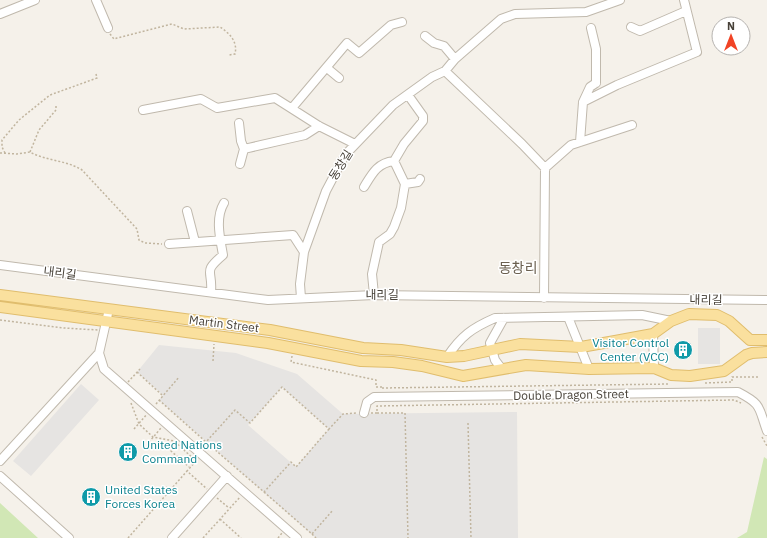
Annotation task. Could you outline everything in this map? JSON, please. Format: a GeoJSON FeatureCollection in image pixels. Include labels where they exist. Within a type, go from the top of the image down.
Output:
{"type":"FeatureCollection","features":[{"type":"Feature","properties":{"kind":"main road","name":"Martin Street"},"geometry":{"type":"LineString","coordinates":[[0,295],[270,330],[362,348],[401,350],[447,357],[464,356],[520,344],[581,347],[653,334]]}},
{"type":"Feature","properties":{"kind":"main road","name":"Martin Street"},"geometry":{"type":"LineString","coordinates":[[0,307],[105,326],[268,343],[361,361],[393,362],[422,366],[441,372],[463,376],[501,368],[526,365],[589,369],[654,368],[671,374],[690,376],[724,371],[746,355],[767,352]]}},
{"type":"Feature","properties":{"kind":"main road"},"geometry":{"type":"LineString","coordinates":[[653,334],[671,321],[689,314],[717,315],[729,321],[750,340],[767,340]]}},
{"type":"Feature","properties":{"kind":"street"},"geometry":{"type":"LineString","coordinates":[[0,14],[35,0]]}},
{"type":"Feature","properties":{"kind":"street"},"geometry":{"type":"LineString","coordinates":[[96,0],[108,28]]}},
{"type":"Feature","properties":{"kind":"street","name":"동창길"},"geometry":{"type":"LineString","coordinates":[[301,298],[300,284],[304,252],[326,191],[345,155],[393,105],[432,77],[445,71],[455,59],[501,19],[515,14],[586,12],[620,0]]}},
{"type":"Feature","properties":{"kind":"street"},"geometry":{"type":"LineString","coordinates":[[583,102],[606,90],[697,52],[684,0]]}},
{"type":"Feature","properties":{"kind":"street"},"geometry":{"type":"LineString","coordinates":[[631,27],[640,31],[686,11]]}},
{"type":"Feature","properties":{"kind":"street"},"geometry":{"type":"LineString","coordinates":[[292,108],[347,43],[359,53],[391,25],[402,22]]}},
{"type":"Feature","properties":{"kind":"street"},"geometry":{"type":"LineString","coordinates":[[591,28],[596,49],[596,83]]}},
{"type":"Feature","properties":{"kind":"street"},"geometry":{"type":"LineString","coordinates":[[425,36],[434,43],[444,46],[455,59]]}},
{"type":"Feature","properties":{"kind":"street"},"geometry":{"type":"LineString","coordinates":[[327,68],[339,78]]}},
{"type":"Feature","properties":{"kind":"street"},"geometry":{"type":"LineString","coordinates":[[445,71],[522,144],[545,168],[544,298]]}},
{"type":"Feature","properties":{"kind":"street"},"geometry":{"type":"LineString","coordinates":[[596,83],[606,90]]}},
{"type":"Feature","properties":{"kind":"street"},"geometry":{"type":"LineString","coordinates":[[580,142],[583,102],[590,87],[596,83]]}},
{"type":"Feature","properties":{"kind":"street"},"geometry":{"type":"LineString","coordinates":[[374,295],[372,274],[379,242],[390,234],[394,227],[401,208],[405,184],[394,161],[398,152],[423,121],[423,116],[408,95]]}},
{"type":"Feature","properties":{"kind":"street"},"geometry":{"type":"LineString","coordinates":[[143,110],[201,99],[217,108],[275,98],[319,126],[355,144]]}},
{"type":"Feature","properties":{"kind":"street"},"geometry":{"type":"LineString","coordinates":[[240,122],[240,140],[244,149],[240,164]]}},
{"type":"Feature","properties":{"kind":"street"},"geometry":{"type":"LineString","coordinates":[[545,168],[571,145],[632,125]]}},
{"type":"Feature","properties":{"kind":"street"},"geometry":{"type":"LineString","coordinates":[[244,149],[305,135],[319,126]]}},
{"type":"Feature","properties":{"kind":"street"},"geometry":{"type":"LineString","coordinates":[[364,188],[378,166],[386,162],[394,161]]}},
{"type":"Feature","properties":{"kind":"street"},"geometry":{"type":"LineString","coordinates":[[405,184],[418,182],[420,179]]}},
{"type":"Feature","properties":{"kind":"street"},"geometry":{"type":"LineString","coordinates":[[211,292],[212,281],[209,268],[223,255],[219,218],[224,203]]}},
{"type":"Feature","properties":{"kind":"street"},"geometry":{"type":"LineString","coordinates":[[187,211],[195,242]]}},
{"type":"Feature","properties":{"kind":"street"},"geometry":{"type":"LineString","coordinates":[[169,244],[292,235],[304,252]]}},
{"type":"Feature","properties":{"kind":"street","name":"내리길"},"geometry":{"type":"LineString","coordinates":[[0,265],[268,300],[374,295],[767,300]]}},
{"type":"Feature","properties":{"kind":"street"},"geometry":{"type":"LineString","coordinates":[[0,461],[99,353],[109,310]]}},
{"type":"Feature","properties":{"kind":"street"},"geometry":{"type":"LineString","coordinates":[[447,357],[454,347],[474,328],[496,318],[566,318],[642,315],[671,321]]}},
{"type":"Feature","properties":{"kind":"street"},"geometry":{"type":"LineString","coordinates":[[501,368],[495,360],[490,342],[504,318]]}},
{"type":"Feature","properties":{"kind":"street"},"geometry":{"type":"LineString","coordinates":[[566,318],[581,347],[589,369]]}},
{"type":"Feature","properties":{"kind":"street"},"geometry":{"type":"LineString","coordinates":[[653,334],[654,368]]}},
{"type":"Feature","properties":{"kind":"street"},"geometry":{"type":"LineString","coordinates":[[99,353],[104,368],[297,538]]}},
{"type":"Feature","properties":{"kind":"street","name":"Double Dragon Street"},"geometry":{"type":"LineString","coordinates":[[364,413],[367,402],[370,399],[382,401],[738,392],[752,399],[758,406],[764,416],[764,431]]}},
{"type":"Feature","properties":{"kind":"street"},"geometry":{"type":"LineString","coordinates":[[0,476],[69,538]]}},
{"type":"Feature","properties":{"kind":"street"},"geometry":{"type":"LineString","coordinates":[[172,538],[227,476]]}},
{"type":"Feature","properties":{"kind":"path"},"geometry":{"type":"LineString","coordinates":[[108,28],[114,39],[172,24],[184,29],[220,27],[235,42],[235,54],[229,55]]}},
{"type":"Feature","properties":{"kind":"path"},"geometry":{"type":"LineString","coordinates":[[5,154],[2,147],[2,140],[28,112],[50,95],[97,78],[96,74]]}},
{"type":"Feature","properties":{"kind":"path"},"geometry":{"type":"LineString","coordinates":[[30,152],[39,130],[56,110],[56,106]]}},
{"type":"Feature","properties":{"kind":"path"},"geometry":{"type":"LineString","coordinates":[[0,153],[17,154],[30,152],[35,155],[72,164],[82,170],[137,228],[139,240],[145,243],[169,244]]}},
{"type":"Feature","properties":{"kind":"path"},"geometry":{"type":"LineString","coordinates":[[0,320],[76,330],[105,326]]}},
{"type":"Feature","properties":{"kind":"path"},"geometry":{"type":"LineString","coordinates":[[207,343],[214,344],[213,361]]}},
{"type":"Feature","properties":{"kind":"path"},"geometry":{"type":"LineString","coordinates":[[292,354],[291,362],[376,380],[376,387],[671,384]]}},
{"type":"Feature","properties":{"kind":"path"},"geometry":{"type":"LineString","coordinates":[[137,372],[163,396]]}},
{"type":"Feature","properties":{"kind":"path"},"geometry":{"type":"LineString","coordinates":[[134,429],[179,377]]}},
{"type":"Feature","properties":{"kind":"path"},"geometry":{"type":"LineString","coordinates":[[702,383],[732,382],[732,377],[758,377]]}},
{"type":"Feature","properties":{"kind":"path"},"geometry":{"type":"LineString","coordinates":[[206,442],[235,410],[250,423],[282,387],[330,429]]}},
{"type":"Feature","properties":{"kind":"path"},"geometry":{"type":"LineString","coordinates":[[382,387],[382,401]]}},
{"type":"Feature","properties":{"kind":"path"},"geometry":{"type":"LineString","coordinates":[[159,400],[316,538]]}},
{"type":"Feature","properties":{"kind":"path"},"geometry":{"type":"LineString","coordinates":[[377,413],[377,406],[382,401],[734,400],[741,403]]}},
{"type":"Feature","properties":{"kind":"path"},"geometry":{"type":"LineString","coordinates":[[264,492],[291,462],[296,467],[343,414],[405,413],[408,538]]}},
{"type":"Feature","properties":{"kind":"path"},"geometry":{"type":"LineString","coordinates":[[468,423],[470,538]]}},
{"type":"Feature","properties":{"kind":"path"},"geometry":{"type":"LineString","coordinates":[[764,431],[767,446]]}},
{"type":"Feature","properties":{"kind":"path"},"geometry":{"type":"LineString","coordinates":[[184,438],[172,451],[190,468]]}},
{"type":"Feature","properties":{"kind":"path"},"geometry":{"type":"LineString","coordinates":[[128,538],[210,445]]}},
{"type":"Feature","properties":{"kind":"path"},"geometry":{"type":"LineString","coordinates":[[187,471],[229,508]]}},
{"type":"Feature","properties":{"kind":"path"},"geometry":{"type":"LineString","coordinates":[[203,538],[253,482]]}},
{"type":"Feature","properties":{"kind":"path"},"geometry":{"type":"LineString","coordinates":[[166,487],[170,490]]}},
{"type":"Feature","properties":{"kind":"path"},"geometry":{"type":"LineString","coordinates":[[312,534],[333,510]]}},
{"type":"Feature","properties":{"kind":"path"},"geometry":{"type":"LineString","coordinates":[[220,519],[241,538]]}},
{"type":"Feature","properties":{"kind":"green space"},"geometry":{"type":"Polygon","coordinates":[[[764,457],[767,459],[767,538],[737,538],[747,532],[764,457]]]}},
{"type":"Feature","properties":{"kind":"green space"},"geometry":{"type":"Polygon","coordinates":[[[0,503],[38,538],[0,538],[0,503]]]}},
{"type":"Feature","properties":{"kind":"shaded area"},"geometry":{"type":"Polygon","coordinates":[[[698,328],[720,328],[720,364],[698,364],[698,328]]]}},
{"type":"Feature","properties":{"kind":"shaded area"},"geometry":{"type":"Polygon","coordinates":[[[159,345],[236,353],[297,374],[343,414],[517,412],[518,538],[316,538],[159,400],[163,395],[137,372],[159,345]],[[282,387],[248,425],[296,467],[329,429],[282,387]]]}},
{"type":"Feature","properties":{"kind":"shaded area"},"geometry":{"type":"Polygon","coordinates":[[[81,384],[99,400],[31,476],[13,461],[81,384]]]}},
{"type":"Feature","properties":{"kind":"place","name":"Visitor Control Center (VCC)"},"geometry":{"type":"Point","coordinates":[683,350]}},
{"type":"Feature","properties":{"kind":"place","name":"United Nations Command"},"geometry":{"type":"Point","coordinates":[128,452]}},
{"type":"Feature","properties":{"kind":"place","name":"United States Forces Korea"},"geometry":{"type":"Point","coordinates":[91,497]}},
{"type":"Feature","properties":{"kind":"district","name":"동창리"},"geometry":{"type":"Point","coordinates":[518,268]}}]}
